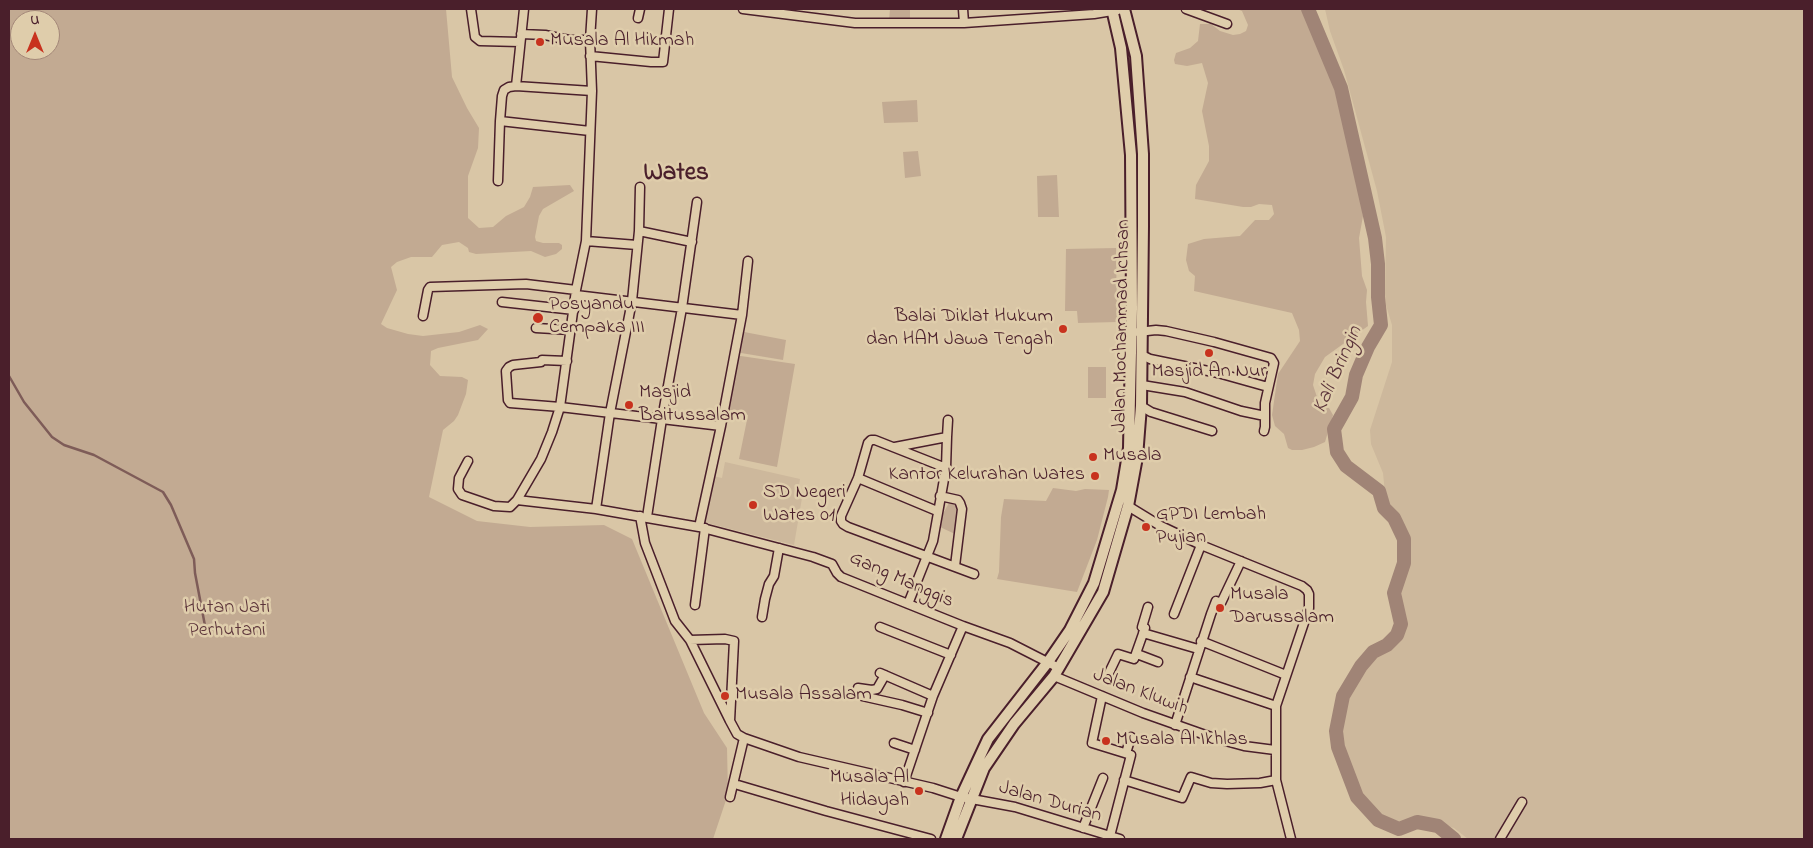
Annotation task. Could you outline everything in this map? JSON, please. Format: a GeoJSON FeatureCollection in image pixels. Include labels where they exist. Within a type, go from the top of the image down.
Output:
{"type":"FeatureCollection","features":[{"type":"Feature","properties":{"kind":"main road","name":"Jalan Mochammad Ichsan"},"geometry":{"type":"LineString","coordinates":[[946,839],[966,798],[996,747],[1056,672],[1103,592],[1128,506],[1137,457],[1142,385],[1142,154],[1136,56],[1125,9]]}},
{"type":"Feature","properties":{"kind":"main road","name":"Jalan Mochammad Ichsan"},"geometry":{"type":"LineString","coordinates":[[956,839],[966,798],[988,739],[1046,666],[1070,630],[1094,584],[1122,490],[1129,448],[1131,155],[1121,48],[1112,10]]}},
{"type":"Feature","properties":{"kind":"main road"},"geometry":{"type":"LineString","coordinates":[[1108,539],[1119,541]]}},
{"type":"Feature","properties":{"kind":"main road"},"geometry":{"type":"LineString","coordinates":[[1046,666],[1056,672]]}},
{"type":"Feature","properties":{"kind":"street"},"geometry":{"type":"LineString","coordinates":[[471,9],[475,38],[480,41],[545,35],[569,40],[590,40]]}},
{"type":"Feature","properties":{"kind":"street"},"geometry":{"type":"LineString","coordinates":[[516,86],[524,9]]}},
{"type":"Feature","properties":{"kind":"street"},"geometry":{"type":"LineString","coordinates":[[468,461],[459,478],[458,490],[462,495],[494,506],[510,507],[517,500],[541,459],[560,407],[576,292],[586,241],[592,91],[590,40],[592,9]]}},
{"type":"Feature","properties":{"kind":"street"},"geometry":{"type":"LineString","coordinates":[[638,18],[640,9]]}},
{"type":"Feature","properties":{"kind":"street"},"geometry":{"type":"LineString","coordinates":[[590,56],[662,62],[669,9]]}},
{"type":"Feature","properties":{"kind":"street"},"geometry":{"type":"LineString","coordinates":[[743,9],[855,23],[964,23],[1085,15],[1125,9]]}},
{"type":"Feature","properties":{"kind":"street"},"geometry":{"type":"LineString","coordinates":[[963,9],[964,23]]}},
{"type":"Feature","properties":{"kind":"street"},"geometry":{"type":"LineString","coordinates":[[1186,9],[1226,24]]}},
{"type":"Feature","properties":{"kind":"street"},"geometry":{"type":"LineString","coordinates":[[498,181],[500,121],[504,90],[508,87],[516,86],[592,91]]}},
{"type":"Feature","properties":{"kind":"street"},"geometry":{"type":"LineString","coordinates":[[500,121],[590,131]]}},
{"type":"Feature","properties":{"kind":"street"},"geometry":{"type":"LineString","coordinates":[[596,509],[610,413],[632,301],[640,186]]}},
{"type":"Feature","properties":{"kind":"street"},"geometry":{"type":"LineString","coordinates":[[696,202],[682,308],[643,517],[645,543],[675,621],[690,640],[730,721],[738,734],[744,738],[730,797]]}},
{"type":"Feature","properties":{"kind":"street"},"geometry":{"type":"LineString","coordinates":[[638,231],[692,242]]}},
{"type":"Feature","properties":{"kind":"street"},"geometry":{"type":"LineString","coordinates":[[586,241],[637,245]]}},
{"type":"Feature","properties":{"kind":"street"},"geometry":{"type":"LineString","coordinates":[[695,605],[702,527],[742,315],[748,261]]}},
{"type":"Feature","properties":{"kind":"street"},"geometry":{"type":"LineString","coordinates":[[423,316],[430,287],[526,284],[632,301],[742,315]]}},
{"type":"Feature","properties":{"kind":"street"},"geometry":{"type":"LineString","coordinates":[[502,302],[574,310]]}},
{"type":"Feature","properties":{"kind":"street"},"geometry":{"type":"LineString","coordinates":[[536,328],[571,330]]}},
{"type":"Feature","properties":{"kind":"street"},"geometry":{"type":"LineString","coordinates":[[1131,333],[1166,331],[1271,358],[1274,363],[1265,404],[1264,431]]}},
{"type":"Feature","properties":{"kind":"street"},"geometry":{"type":"LineString","coordinates":[[1142,355],[1150,360],[1218,373],[1268,387]]}},
{"type":"Feature","properties":{"kind":"street"},"geometry":{"type":"LineString","coordinates":[[566,361],[542,360],[541,362],[509,367],[506,371],[508,400],[510,404],[560,407],[721,426]]}},
{"type":"Feature","properties":{"kind":"street"},"geometry":{"type":"LineString","coordinates":[[1142,385],[1184,392],[1241,411],[1265,416]]}},
{"type":"Feature","properties":{"kind":"street"},"geometry":{"type":"LineString","coordinates":[[1141,406],[1151,412],[1212,431]]}},
{"type":"Feature","properties":{"kind":"street"},"geometry":{"type":"LineString","coordinates":[[908,604],[933,541],[946,468],[948,420]]}},
{"type":"Feature","properties":{"kind":"street"},"geometry":{"type":"LineString","coordinates":[[894,447],[947,437]]}},
{"type":"Feature","properties":{"kind":"street"},"geometry":{"type":"LineString","coordinates":[[946,468],[876,440],[871,440],[868,443],[858,478],[841,516],[843,524],[974,574]]}},
{"type":"Feature","properties":{"kind":"street"},"geometry":{"type":"LineString","coordinates":[[858,478],[937,511]]}},
{"type":"Feature","properties":{"kind":"street"},"geometry":{"type":"LineString","coordinates":[[940,496],[958,500],[962,509],[955,566]]}},
{"type":"Feature","properties":{"kind":"street","name":"Gang Manggis"},"geometry":{"type":"LineString","coordinates":[[517,500],[596,509],[702,527],[827,561],[841,577],[1010,643],[1046,666]]}},
{"type":"Feature","properties":{"kind":"street"},"geometry":{"type":"LineString","coordinates":[[1128,506],[1201,545],[1302,586],[1309,594],[1309,608],[1276,706],[1276,780],[1291,839]]}},
{"type":"Feature","properties":{"kind":"street"},"geometry":{"type":"LineString","coordinates":[[1174,614],[1201,545]]}},
{"type":"Feature","properties":{"kind":"street"},"geometry":{"type":"LineString","coordinates":[[762,617],[769,584],[774,576],[779,548]]}},
{"type":"Feature","properties":{"kind":"street"},"geometry":{"type":"LineString","coordinates":[[1175,725],[1216,601],[1221,603],[1241,561]]}},
{"type":"Feature","properties":{"kind":"street"},"geometry":{"type":"LineString","coordinates":[[1107,678],[1118,654],[1134,659],[1137,654],[1145,628],[1142,627],[1148,607]]}},
{"type":"Feature","properties":{"kind":"street"},"geometry":{"type":"LineString","coordinates":[[904,782],[933,696],[963,626]]}},
{"type":"Feature","properties":{"kind":"street"},"geometry":{"type":"LineString","coordinates":[[880,627],[951,655]]}},
{"type":"Feature","properties":{"kind":"street"},"geometry":{"type":"LineString","coordinates":[[1143,633],[1200,645],[1286,675]]}},
{"type":"Feature","properties":{"kind":"street"},"geometry":{"type":"LineString","coordinates":[[690,640],[725,639],[734,641],[730,721]]}},
{"type":"Feature","properties":{"kind":"street"},"geometry":{"type":"LineString","coordinates":[[1137,654],[1158,662]]}},
{"type":"Feature","properties":{"kind":"street","name":"Jalan Kluwih"},"geometry":{"type":"LineString","coordinates":[[1056,672],[1102,696],[1175,725],[1227,742],[1275,750]]}},
{"type":"Feature","properties":{"kind":"street"},"geometry":{"type":"LineString","coordinates":[[858,688],[877,689],[883,674],[933,696]]}},
{"type":"Feature","properties":{"kind":"street"},"geometry":{"type":"LineString","coordinates":[[1190,677],[1276,706]]}},
{"type":"Feature","properties":{"kind":"street"},"geometry":{"type":"LineString","coordinates":[[862,696],[928,713]]}},
{"type":"Feature","properties":{"kind":"street"},"geometry":{"type":"LineString","coordinates":[[1102,696],[1092,743],[1131,755],[1124,780],[1113,838]]}},
{"type":"Feature","properties":{"kind":"street"},"geometry":{"type":"LineString","coordinates":[[1126,753],[1131,737]]}},
{"type":"Feature","properties":{"kind":"street","name":"Jalan Durian"},"geometry":{"type":"LineString","coordinates":[[744,738],[799,757],[966,798],[1015,807],[1113,838]]}},
{"type":"Feature","properties":{"kind":"street"},"geometry":{"type":"LineString","coordinates":[[894,743],[915,750]]}},
{"type":"Feature","properties":{"kind":"street"},"geometry":{"type":"LineString","coordinates":[[1124,780],[1182,798],[1191,777],[1212,783],[1226,784],[1260,783],[1276,780]]}},
{"type":"Feature","properties":{"kind":"street"},"geometry":{"type":"LineString","coordinates":[[1083,828],[1103,778]]}},
{"type":"Feature","properties":{"kind":"street"},"geometry":{"type":"LineString","coordinates":[[738,785],[931,839]]}},
{"type":"Feature","properties":{"kind":"street"},"geometry":{"type":"LineString","coordinates":[[1500,839],[1522,802]]}},
{"type":"Feature","properties":{"kind":"shaded area"},"geometry":{"type":"Polygon","coordinates":[[[1325,9],[1804,9],[1804,839],[1468,839],[1454,828],[1437,823],[1419,820],[1404,823],[1383,816],[1363,797],[1342,745],[1342,721],[1348,695],[1363,671],[1376,654],[1402,635],[1403,619],[1398,591],[1409,544],[1399,519],[1386,504],[1383,473],[1371,444],[1370,430],[1392,362],[1392,325],[1385,294],[1386,237],[1377,191],[1344,70],[1330,31],[1325,9]]]}},
{"type":"Feature","properties":{"kind":"shaded area","name":"SD Negeri Wates 01"},"geometry":{"type":"Polygon","coordinates":[[[725,462],[800,479],[798,491],[803,492],[794,545],[703,522],[712,476],[722,478],[725,462]]]}},
{"type":"Feature","properties":{"kind":"green space","name":"Hutan Jati Perhutani"},"geometry":{"type":"Polygon","coordinates":[[[9,9],[446,9],[452,77],[479,128],[478,148],[468,176],[468,218],[479,228],[493,227],[506,216],[524,207],[533,187],[570,185],[574,191],[543,209],[539,216],[536,241],[559,243],[562,245],[562,249],[556,254],[545,257],[531,251],[476,254],[469,252],[468,248],[459,242],[442,245],[432,257],[411,257],[397,262],[391,267],[397,290],[381,324],[387,328],[423,336],[459,332],[480,325],[488,329],[478,340],[431,351],[430,365],[440,376],[462,377],[468,380],[466,394],[458,415],[443,430],[429,497],[477,521],[530,527],[604,525],[632,539],[704,713],[727,748],[728,794],[713,839],[9,839],[9,9]]]}},
{"type":"Feature","properties":{"kind":"green space"},"geometry":{"type":"Polygon","coordinates":[[[890,9],[910,9],[910,22],[889,21],[890,9]]]}},
{"type":"Feature","properties":{"kind":"green space"},"geometry":{"type":"Polygon","coordinates":[[[1237,9],[1303,9],[1332,77],[1355,159],[1363,216],[1359,238],[1362,276],[1367,290],[1368,326],[1325,357],[1315,374],[1313,385],[1319,403],[1329,408],[1333,415],[1325,442],[1302,450],[1288,448],[1284,434],[1275,426],[1272,415],[1278,374],[1300,341],[1299,330],[1292,313],[1194,291],[1195,276],[1189,271],[1186,260],[1188,244],[1204,239],[1240,236],[1255,220],[1269,220],[1274,214],[1272,205],[1259,204],[1243,207],[1195,199],[1196,185],[1209,161],[1209,146],[1202,111],[1208,83],[1202,63],[1187,66],[1175,64],[1174,60],[1176,53],[1190,48],[1198,41],[1200,24],[1211,24],[1220,31],[1233,35],[1246,31],[1248,25],[1242,11],[1237,9]]]}},
{"type":"Feature","properties":{"kind":"green space"},"geometry":{"type":"Polygon","coordinates":[[[917,100],[918,122],[884,123],[882,102],[917,100]]]}},
{"type":"Feature","properties":{"kind":"green space"},"geometry":{"type":"Polygon","coordinates":[[[918,151],[921,176],[905,178],[903,152],[918,151]]]}},
{"type":"Feature","properties":{"kind":"green space"},"geometry":{"type":"Polygon","coordinates":[[[1057,175],[1059,217],[1038,217],[1037,176],[1057,175]]]}},
{"type":"Feature","properties":{"kind":"green space"},"geometry":{"type":"Polygon","coordinates":[[[1116,248],[1117,322],[1078,323],[1077,311],[1065,311],[1066,249],[1116,248]]]}},
{"type":"Feature","properties":{"kind":"green space"},"geometry":{"type":"Polygon","coordinates":[[[739,331],[786,340],[783,360],[735,352],[739,331]]]}},
{"type":"Feature","properties":{"kind":"green space"},"geometry":{"type":"Polygon","coordinates":[[[734,355],[795,364],[777,467],[739,459],[748,415],[725,409],[734,355]]]}},
{"type":"Feature","properties":{"kind":"green space"},"geometry":{"type":"Polygon","coordinates":[[[1088,367],[1106,367],[1106,398],[1088,398],[1088,367]]]}},
{"type":"Feature","properties":{"kind":"green space"},"geometry":{"type":"Polygon","coordinates":[[[1053,488],[1076,491],[1085,489],[1109,490],[1097,540],[1077,592],[997,579],[1004,499],[1046,501],[1053,488]]]}},
{"type":"Feature","properties":{"kind":"green space"},"geometry":{"type":"Polygon","coordinates":[[[949,503],[958,506],[955,534],[940,527],[940,519],[949,503]]]}},
{"type":"Feature","properties":{"kind":"waterway","name":"Kali Bringin"},"geometry":{"type":"LineString","coordinates":[[1308,9],[1341,88],[1375,238],[1378,264],[1378,297],[1381,325],[1368,347],[1356,375],[1352,397],[1334,429],[1337,452],[1346,466],[1379,491],[1384,508],[1394,518],[1404,539],[1404,563],[1394,593],[1401,624],[1397,635],[1387,645],[1373,652],[1361,666],[1343,696],[1336,731],[1338,747],[1357,797],[1378,820],[1399,829],[1417,822],[1438,826],[1454,839]]}},
{"type":"Feature","properties":{"kind":"waterway"},"geometry":{"type":"LineString","coordinates":[[9,376],[24,402],[52,437],[64,445],[94,455],[163,492],[171,505],[194,559],[206,631]]}},
{"type":"Feature","properties":{"kind":"place","name":"Musala Al Hikmah"},"geometry":{"type":"Point","coordinates":[540,42]}},
{"type":"Feature","properties":{"kind":"place","name":"Posyandu Cempaka III"},"geometry":{"type":"Point","coordinates":[538,318]}},
{"type":"Feature","properties":{"kind":"place","name":"Balai Diklat Hukum dan HAM Jawa Tengah"},"geometry":{"type":"Point","coordinates":[1063,329]}},
{"type":"Feature","properties":{"kind":"place","name":"Masjid An Nur"},"geometry":{"type":"Point","coordinates":[1209,353]}},
{"type":"Feature","properties":{"kind":"place","name":"Masjid Baitussalam"},"geometry":{"type":"Point","coordinates":[629,405]}},
{"type":"Feature","properties":{"kind":"place","name":"Musala"},"geometry":{"type":"Point","coordinates":[1093,457]}},
{"type":"Feature","properties":{"kind":"place","name":"Kantor Kelurahan Wates"},"geometry":{"type":"Point","coordinates":[1095,476]}},
{"type":"Feature","properties":{"kind":"place","name":"SD Negeri Wates 01"},"geometry":{"type":"Point","coordinates":[753,505]}},
{"type":"Feature","properties":{"kind":"place","name":"GPDI Lembah Pujian"},"geometry":{"type":"Point","coordinates":[1146,527]}},
{"type":"Feature","properties":{"kind":"place","name":"Musala Darussalam"},"geometry":{"type":"Point","coordinates":[1220,608]}},
{"type":"Feature","properties":{"kind":"place","name":"Musala Assalam"},"geometry":{"type":"Point","coordinates":[725,696]}},
{"type":"Feature","properties":{"kind":"place","name":"Musala Al Ikhlas"},"geometry":{"type":"Point","coordinates":[1106,741]}},
{"type":"Feature","properties":{"kind":"place","name":"Musala Al Hidayah"},"geometry":{"type":"Point","coordinates":[919,791]}},
{"type":"Feature","properties":{"kind":"district","name":"Wates"},"geometry":{"type":"Point","coordinates":[676,175]}}]}
